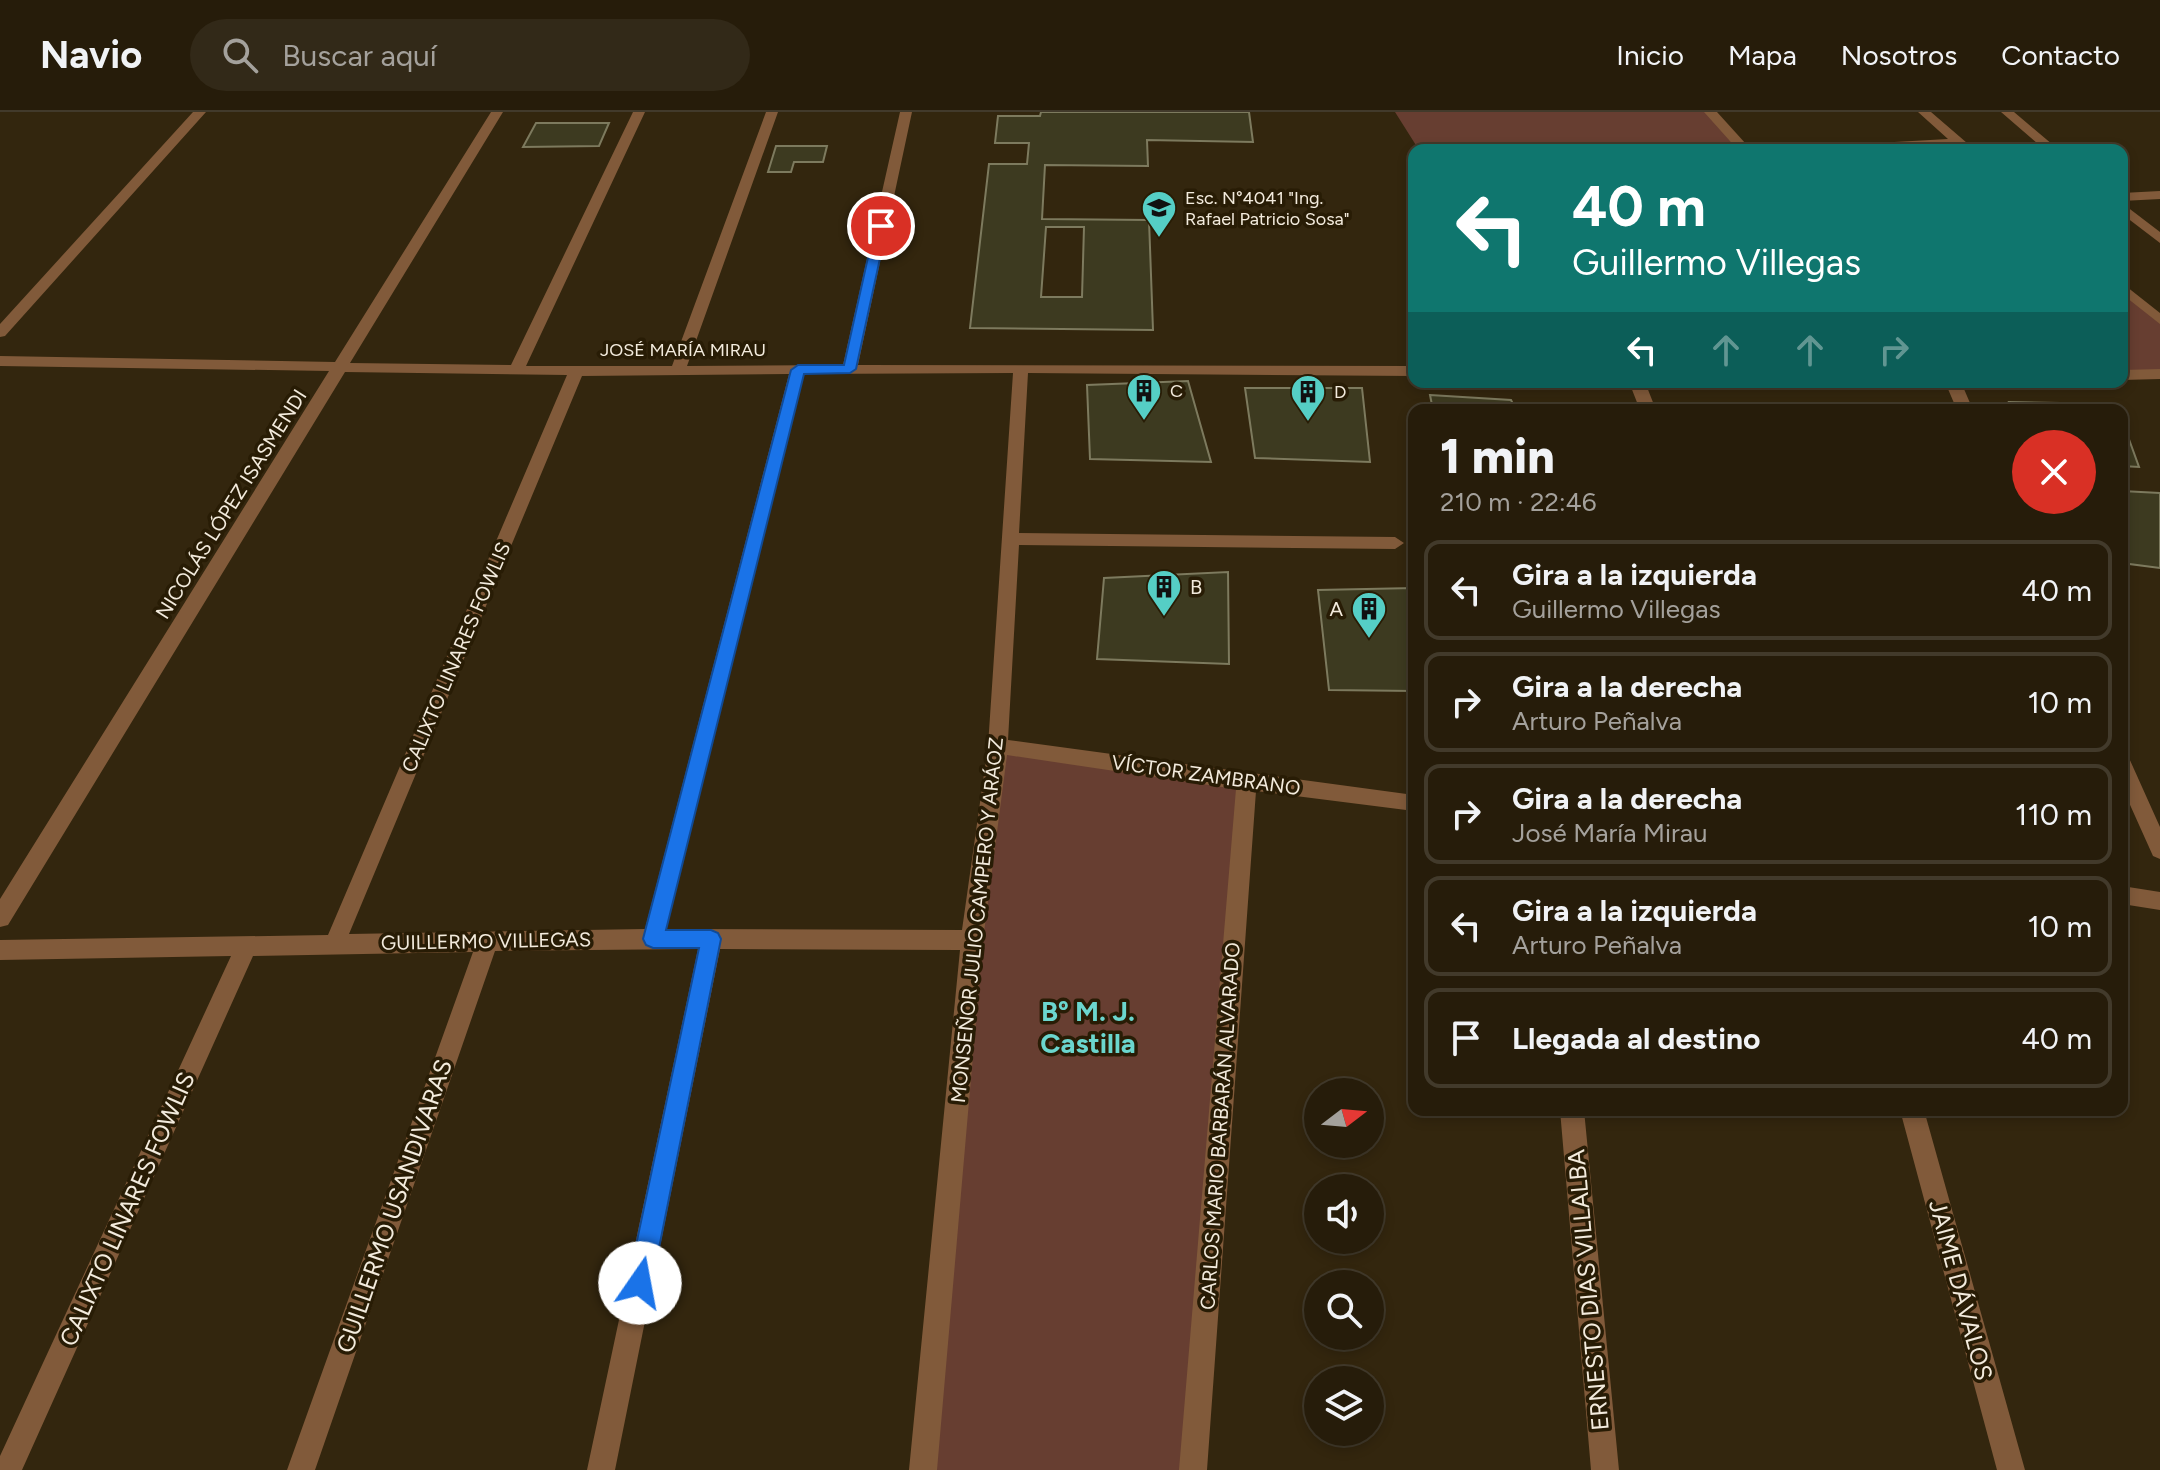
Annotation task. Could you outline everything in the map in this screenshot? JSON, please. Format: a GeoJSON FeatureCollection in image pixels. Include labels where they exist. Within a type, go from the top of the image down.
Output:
{"type":"FeatureCollection","features":[{"type":"Feature","properties":{"kind":"street"},"geometry":{"type":"LineString","coordinates":[[0,333],[200,112]]}},
{"type":"Feature","properties":{"kind":"street","name":"NICOLÁS LÓPEZ ISASMENDI"},"geometry":{"type":"LineString","coordinates":[[0,918],[497,112]]}},
{"type":"Feature","properties":{"kind":"street"},"geometry":{"type":"LineString","coordinates":[[516,370],[639,112]]}},
{"type":"Feature","properties":{"kind":"street"},"geometry":{"type":"LineString","coordinates":[[678,370],[772,112]]}},
{"type":"Feature","properties":{"kind":"street"},"geometry":{"type":"LineString","coordinates":[[850,369],[906,112]]}},
{"type":"Feature","properties":{"kind":"street"},"geometry":{"type":"LineString","coordinates":[[1710,112],[1739,144]]}},
{"type":"Feature","properties":{"kind":"street"},"geometry":{"type":"LineString","coordinates":[[1924,112],[1961,144]]}},
{"type":"Feature","properties":{"kind":"street"},"geometry":{"type":"LineString","coordinates":[[2007,112],[2046,144]]}},
{"type":"Feature","properties":{"kind":"street"},"geometry":{"type":"LineString","coordinates":[[2128,197],[2160,195]]}},
{"type":"Feature","properties":{"kind":"street"},"geometry":{"type":"LineString","coordinates":[[2128,212],[2160,239]]}},
{"type":"Feature","properties":{"kind":"street"},"geometry":{"type":"LineString","coordinates":[[2128,292],[2160,320]]}},
{"type":"Feature","properties":{"kind":"street","name":"JOSÉ MARÍA MIRAU"},"geometry":{"type":"LineString","coordinates":[[0,361],[576,371],[1021,368],[1408,371]]}},
{"type":"Feature","properties":{"kind":"street","name":"MONSEÑOR JULIO CAMPERO Y ARÁOZ"},"geometry":{"type":"LineString","coordinates":[[923,1470],[972,940],[998,746],[1021,368]]}},
{"type":"Feature","properties":{"kind":"street"},"geometry":{"type":"LineString","coordinates":[[653,939],[798,370]]}},
{"type":"Feature","properties":{"kind":"street","name":"CALIXTO LINARES FOWLIS"},"geometry":{"type":"LineString","coordinates":[[335,943],[576,371]]}},
{"type":"Feature","properties":{"kind":"street"},"geometry":{"type":"LineString","coordinates":[[2128,375],[2160,374]]}},
{"type":"Feature","properties":{"kind":"street"},"geometry":{"type":"LineString","coordinates":[[1010,539],[1395,543]]}},
{"type":"Feature","properties":{"kind":"street","name":"VÍCTOR ZAMBRANO"},"geometry":{"type":"LineString","coordinates":[[998,746],[1408,802]]}},
{"type":"Feature","properties":{"kind":"street"},"geometry":{"type":"LineString","coordinates":[[2128,778],[2160,850]]}},
{"type":"Feature","properties":{"kind":"street","name":"CARLOS MARIO BARBARÁN ALVARADO"},"geometry":{"type":"LineString","coordinates":[[1193,1470],[1247,782]]}},
{"type":"Feature","properties":{"kind":"street"},"geometry":{"type":"LineString","coordinates":[[2128,896],[2160,901]]}},
{"type":"Feature","properties":{"kind":"street","name":"GUILLERMO VILLEGAS"},"geometry":{"type":"LineString","coordinates":[[0,950],[653,939],[972,940]]}},
{"type":"Feature","properties":{"kind":"street"},"geometry":{"type":"LineString","coordinates":[[601,1470],[711,939]]}},
{"type":"Feature","properties":{"kind":"street","name":"GUILLERMO USANDIVARAS"},"geometry":{"type":"LineString","coordinates":[[301,1470],[487,942]]}},
{"type":"Feature","properties":{"kind":"street","name":"CALIXTO LINARES FOWLIS"},"geometry":{"type":"LineString","coordinates":[[8,1470],[246,947]]}},
{"type":"Feature","properties":{"kind":"street","name":"ERNESTO DIAS VILLALBA"},"geometry":{"type":"LineString","coordinates":[[1573,1116],[1605,1470]]}},
{"type":"Feature","properties":{"kind":"street","name":"JAIME DÁVALOS"},"geometry":{"type":"LineString","coordinates":[[1914,1116],[2011,1470]]}},
{"type":"Feature","properties":{"kind":"shaded area"},"geometry":{"type":"Polygon","coordinates":[[[1395,112],[1709,112],[1738,144],[1415,144],[1395,112]]]}},
{"type":"Feature","properties":{"kind":"shaded area"},"geometry":{"type":"Polygon","coordinates":[[[2128,292],[2160,320],[2160,373],[2128,373],[2128,292]]]}},
{"type":"Feature","properties":{"kind":"shaded area"},"geometry":{"type":"Polygon","coordinates":[[[998,746],[1247,782],[1193,1470],[925,1470],[998,746]]]}},
{"type":"Feature","properties":{"kind":"building"},"geometry":{"type":"Polygon","coordinates":[[[1041,112],[1249,112],[1253,142],[1147,140],[1148,166],[1045,165],[1042,219],[1149,220],[1153,330],[970,328],[989,164],[1027,164],[1029,143],[995,143],[998,116],[1040,116],[1041,112]],[[1046,227],[1041,297],[1082,297],[1084,227],[1046,227]]]}},
{"type":"Feature","properties":{"kind":"building"},"geometry":{"type":"Polygon","coordinates":[[[536,123],[609,123],[599,146],[523,147],[536,123]]]}},
{"type":"Feature","properties":{"kind":"building"},"geometry":{"type":"Polygon","coordinates":[[[776,146],[827,146],[823,162],[794,162],[791,172],[768,172],[776,146]]]}},
{"type":"Feature","properties":{"kind":"building","name":"C"},"geometry":{"type":"Polygon","coordinates":[[[1188,381],[1211,462],[1090,459],[1087,385],[1188,381]]]}},
{"type":"Feature","properties":{"kind":"building","name":"D"},"geometry":{"type":"Polygon","coordinates":[[[1245,388],[1362,388],[1370,462],[1255,458],[1245,388]]]}},
{"type":"Feature","properties":{"kind":"building"},"geometry":{"type":"Polygon","coordinates":[[[1430,395],[1511,400],[1513,404],[1432,404],[1430,395]]]}},
{"type":"Feature","properties":{"kind":"building"},"geometry":{"type":"Polygon","coordinates":[[[2009,402],[2116,404],[2010,404],[2009,402]]]}},
{"type":"Feature","properties":{"kind":"building"},"geometry":{"type":"Polygon","coordinates":[[[2128,437],[2139,467],[2128,466],[2128,437]]]}},
{"type":"Feature","properties":{"kind":"building"},"geometry":{"type":"Polygon","coordinates":[[[2128,491],[2160,493],[2160,568],[2128,564],[2128,491]]]}},
{"type":"Feature","properties":{"kind":"building","name":"B"},"geometry":{"type":"Polygon","coordinates":[[[1228,572],[1229,664],[1097,659],[1104,578],[1228,572]]]}},
{"type":"Feature","properties":{"kind":"building","name":"A"},"geometry":{"type":"Polygon","coordinates":[[[1408,588],[1408,691],[1329,690],[1318,590],[1408,588]]]}},
{"type":"Feature","properties":{"kind":"place","name":"Esc. N°4041 \"Ing. Rafael Patricio Sosa\""},"geometry":{"type":"Point","coordinates":[1159,239]}},
{"type":"Feature","properties":{"kind":"place","name":"C"},"geometry":{"type":"Point","coordinates":[1144,422]}},
{"type":"Feature","properties":{"kind":"place","name":"D"},"geometry":{"type":"Point","coordinates":[1308,423]}},
{"type":"Feature","properties":{"kind":"place","name":"B"},"geometry":{"type":"Point","coordinates":[1164,618]}},
{"type":"Feature","properties":{"kind":"place","name":"A"},"geometry":{"type":"Point","coordinates":[1369,640]}},
{"type":"Feature","properties":{"kind":"district","name":"Bº M. J. Castilla"},"geometry":{"type":"Point","coordinates":[1088,1027]}},
{"type":"Feature","properties":{"kind":"route"},"geometry":{"type":"LineString","coordinates":[[640,1283],[711,939],[653,939],[798,370],[850,369],[881,226]]}}]}
